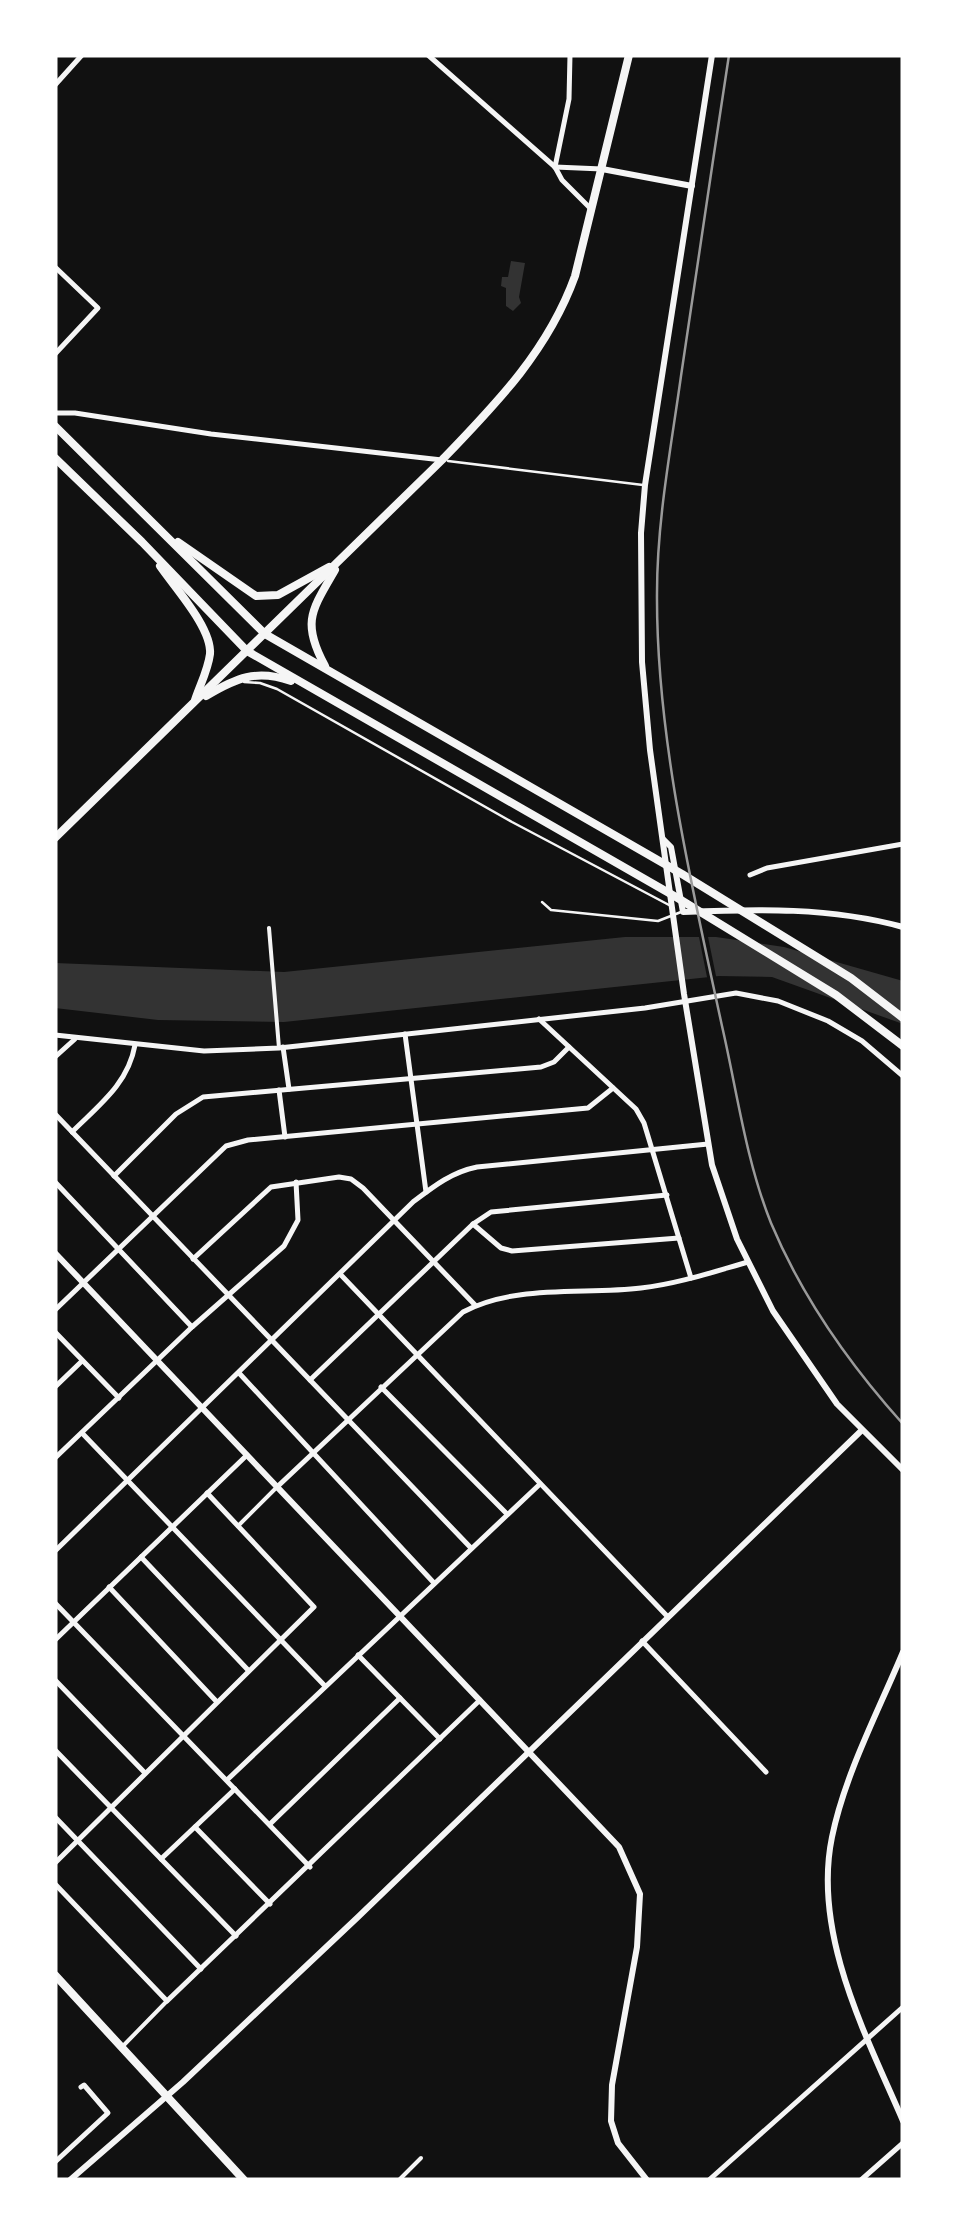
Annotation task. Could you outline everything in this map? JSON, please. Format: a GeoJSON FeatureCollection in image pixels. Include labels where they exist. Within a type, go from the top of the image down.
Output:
{"type":"FeatureCollection","features":[{"type":"Feature","properties":{"kind":"main road"},"geometry":{"type":"LineString","coordinates":[[55,838],[442,460],[501,398],[553,328],[575,276],[629,55]]}},
{"type":"Feature","properties":{"kind":"main road"},"geometry":{"type":"LineString","coordinates":[[55,426],[265,634],[562,804],[852,978],[903,1018]]}},
{"type":"Feature","properties":{"kind":"main road"},"geometry":{"type":"LineString","coordinates":[[55,458],[247,652],[550,824],[836,995],[903,1046]]}},
{"type":"Feature","properties":{"kind":"main road"},"geometry":{"type":"LineString","coordinates":[[158,528],[256,596],[290,590],[340,560]]}},
{"type":"Feature","properties":{"kind":"main road"},"geometry":{"type":"LineString","coordinates":[[142,542],[158,528]]}},
{"type":"Feature","properties":{"kind":"main road"},"geometry":{"type":"LineString","coordinates":[[142,542],[208,637],[209,660],[194,703]]}},
{"type":"Feature","properties":{"kind":"main road"},"geometry":{"type":"LineString","coordinates":[[328,670],[311,636],[310,619],[340,560]]}},
{"type":"Feature","properties":{"kind":"main road"},"geometry":{"type":"LineString","coordinates":[[194,703],[223,686],[256,674],[310,687]]}},
{"type":"Feature","properties":{"kind":"main road"},"geometry":{"type":"LineString","coordinates":[[55,1975],[244,2180]]}},
{"type":"Feature","properties":{"kind":"street"},"geometry":{"type":"LineString","coordinates":[[55,84],[82,55]]}},
{"type":"Feature","properties":{"kind":"street"},"geometry":{"type":"LineString","coordinates":[[428,55],[555,167],[562,180],[593,211]]}},
{"type":"Feature","properties":{"kind":"street"},"geometry":{"type":"LineString","coordinates":[[555,167],[569,99],[570,55]]}},
{"type":"Feature","properties":{"kind":"street"},"geometry":{"type":"LineString","coordinates":[[712,55],[645,485],[641,533],[642,662],[650,750],[684,997],[702,1088],[708,1144],[720,1192],[773,1312],[806,1363],[862,1430],[903,1470]]}},
{"type":"Feature","properties":{"kind":"street"},"geometry":{"type":"LineString","coordinates":[[555,167],[602,169],[692,186]]}},
{"type":"Feature","properties":{"kind":"street"},"geometry":{"type":"LineString","coordinates":[[55,267],[98,308],[55,354]]}},
{"type":"Feature","properties":{"kind":"street"},"geometry":{"type":"LineString","coordinates":[[55,414],[75,413],[210,434],[442,460]]}},
{"type":"Feature","properties":{"kind":"street"},"geometry":{"type":"LineString","coordinates":[[663,839],[671,847],[683,912],[767,909],[838,913],[903,927]]}},
{"type":"Feature","properties":{"kind":"street"},"geometry":{"type":"LineString","coordinates":[[750,875],[767,868],[903,844]]}},
{"type":"Feature","properties":{"kind":"street"},"geometry":{"type":"LineString","coordinates":[[269,928],[278,1038],[292,1089]]}},
{"type":"Feature","properties":{"kind":"street"},"geometry":{"type":"LineString","coordinates":[[55,1035],[204,1050],[281,1048],[539,1019],[684,997],[736,994],[800,1008],[856,1037],[903,1076]]}},
{"type":"Feature","properties":{"kind":"street"},"geometry":{"type":"LineString","coordinates":[[539,1019],[636,1109],[644,1123],[691,1278]]}},
{"type":"Feature","properties":{"kind":"street"},"geometry":{"type":"LineString","coordinates":[[406,1034],[426,1192]]}},
{"type":"Feature","properties":{"kind":"street"},"geometry":{"type":"LineString","coordinates":[[55,1057],[75,1038]]}},
{"type":"Feature","properties":{"kind":"street"},"geometry":{"type":"LineString","coordinates":[[72,1132],[122,1082],[130,1068],[135,1044]]}},
{"type":"Feature","properties":{"kind":"street"},"geometry":{"type":"LineString","coordinates":[[114,1176],[188,1104],[203,1098],[541,1068],[554,1062],[568,1047]]}},
{"type":"Feature","properties":{"kind":"street"},"geometry":{"type":"LineString","coordinates":[[55,1310],[226,1146],[248,1140],[588,1108],[613,1088]]}},
{"type":"Feature","properties":{"kind":"street"},"geometry":{"type":"LineString","coordinates":[[279,1090],[285,1138]]}},
{"type":"Feature","properties":{"kind":"street"},"geometry":{"type":"LineString","coordinates":[[55,1114],[471,1548]]}},
{"type":"Feature","properties":{"kind":"street"},"geometry":{"type":"LineString","coordinates":[[55,1552],[426,1192],[462,1170],[478,1167],[708,1144]]}},
{"type":"Feature","properties":{"kind":"street"},"geometry":{"type":"LineString","coordinates":[[193,1259],[271,1187],[351,1179],[396,1220],[475,1305]]}},
{"type":"Feature","properties":{"kind":"street"},"geometry":{"type":"LineString","coordinates":[[55,1182],[192,1327]]}},
{"type":"Feature","properties":{"kind":"street"},"geometry":{"type":"LineString","coordinates":[[55,1458],[290,1239],[299,1212],[296,1182]]}},
{"type":"Feature","properties":{"kind":"street"},"geometry":{"type":"LineString","coordinates":[[310,1380],[473,1224],[491,1212],[667,1195]]}},
{"type":"Feature","properties":{"kind":"street"},"geometry":{"type":"LineString","coordinates":[[473,1224],[500,1248],[512,1251],[680,1238]]}},
{"type":"Feature","properties":{"kind":"street"},"geometry":{"type":"LineString","coordinates":[[55,1253],[619,1847],[640,1894],[637,1947],[610,2113],[618,2143],[648,2180]]}},
{"type":"Feature","properties":{"kind":"street"},"geometry":{"type":"LineString","coordinates":[[238,1526],[380,1387],[475,1305],[546,1294],[643,1288],[748,1262]]}},
{"type":"Feature","properties":{"kind":"street"},"geometry":{"type":"LineString","coordinates":[[340,1274],[667,1616]]}},
{"type":"Feature","properties":{"kind":"street"},"geometry":{"type":"LineString","coordinates":[[55,1332],[119,1398]]}},
{"type":"Feature","properties":{"kind":"street"},"geometry":{"type":"LineString","coordinates":[[55,1387],[82,1361]]}},
{"type":"Feature","properties":{"kind":"street"},"geometry":{"type":"LineString","coordinates":[[238,1372],[434,1583]]}},
{"type":"Feature","properties":{"kind":"street"},"geometry":{"type":"LineString","coordinates":[[380,1387],[508,1514]]}},
{"type":"Feature","properties":{"kind":"street"},"geometry":{"type":"LineString","coordinates":[[70,2180],[167,2096],[358,1917],[862,1430]]}},
{"type":"Feature","properties":{"kind":"street"},"geometry":{"type":"LineString","coordinates":[[82,1433],[325,1686]]}},
{"type":"Feature","properties":{"kind":"street"},"geometry":{"type":"LineString","coordinates":[[55,1446],[61,1452]]}},
{"type":"Feature","properties":{"kind":"street"},"geometry":{"type":"LineString","coordinates":[[55,1640],[247,1454]]}},
{"type":"Feature","properties":{"kind":"street"},"geometry":{"type":"LineString","coordinates":[[228,1779],[540,1484]]}},
{"type":"Feature","properties":{"kind":"street"},"geometry":{"type":"LineString","coordinates":[[55,1864],[314,1607],[207,1493]]}},
{"type":"Feature","properties":{"kind":"street"},"geometry":{"type":"LineString","coordinates":[[141,1557],[248,1670]]}},
{"type":"Feature","properties":{"kind":"street"},"geometry":{"type":"LineString","coordinates":[[109,1588],[216,1701]]}},
{"type":"Feature","properties":{"kind":"street"},"geometry":{"type":"LineString","coordinates":[[55,1603],[310,1867]]}},
{"type":"Feature","properties":{"kind":"street"},"geometry":{"type":"LineString","coordinates":[[642,1641],[766,1772]]}},
{"type":"Feature","properties":{"kind":"street"},"geometry":{"type":"LineString","coordinates":[[903,1652],[844,1794],[828,1869],[828,1898],[836,1943],[868,2039],[903,2121]]}},
{"type":"Feature","properties":{"kind":"street"},"geometry":{"type":"LineString","coordinates":[[358,1655],[440,1740]]}},
{"type":"Feature","properties":{"kind":"street"},"geometry":{"type":"LineString","coordinates":[[55,1680],[144,1772]]}},
{"type":"Feature","properties":{"kind":"street"},"geometry":{"type":"LineString","coordinates":[[270,1824],[400,1698]]}},
{"type":"Feature","properties":{"kind":"street"},"geometry":{"type":"LineString","coordinates":[[122,2047],[480,1700]]}},
{"type":"Feature","properties":{"kind":"street"},"geometry":{"type":"LineString","coordinates":[[55,1750],[236,1936]]}},
{"type":"Feature","properties":{"kind":"street"},"geometry":{"type":"LineString","coordinates":[[161,1859],[236,1789]]}},
{"type":"Feature","properties":{"kind":"street"},"geometry":{"type":"LineString","coordinates":[[55,1817],[201,1969]]}},
{"type":"Feature","properties":{"kind":"street"},"geometry":{"type":"LineString","coordinates":[[196,1827],[270,1904]]}},
{"type":"Feature","properties":{"kind":"street"},"geometry":{"type":"LineString","coordinates":[[55,1884],[167,2001]]}},
{"type":"Feature","properties":{"kind":"street"},"geometry":{"type":"LineString","coordinates":[[710,2180],[903,2008]]}},
{"type":"Feature","properties":{"kind":"street"},"geometry":{"type":"LineString","coordinates":[[55,2162],[108,2113],[84,2085],[81,2087]]}},
{"type":"Feature","properties":{"kind":"street"},"geometry":{"type":"LineString","coordinates":[[861,2180],[903,2142]]}},
{"type":"Feature","properties":{"kind":"street"},"geometry":{"type":"LineString","coordinates":[[399,2180],[422,2158]]}},
{"type":"Feature","properties":{"kind":"lane"},"geometry":{"type":"LineString","coordinates":[[442,460],[645,485]]}},
{"type":"Feature","properties":{"kind":"lane"},"geometry":{"type":"LineString","coordinates":[[223,686],[260,682],[277,689],[512,822],[674,907]]}},
{"type":"Feature","properties":{"kind":"lane"},"geometry":{"type":"LineString","coordinates":[[542,902],[551,910],[658,921],[683,912]]}},
{"type":"Feature","properties":{"kind":"shaded area"},"geometry":{"type":"Polygon","coordinates":[[[511,261],[525,263],[521,303],[513,311],[506,306],[506,288],[501,286],[502,277],[508,277],[511,261]]]}},
{"type":"Feature","properties":{"kind":"shaded area"},"geometry":{"type":"Polygon","coordinates":[[[625,937],[716,937],[784,947],[903,981],[903,1024],[772,977],[719,976],[284,1022],[158,1020],[55,1008],[55,963],[284,972],[625,937]]]}},
{"type":"Feature","properties":{"kind":"pier"},"geometry":{"type":"Polygon","coordinates":[[[698,932],[707,932],[717,981],[708,982],[698,932]]]}},
{"type":"Feature","properties":{"kind":"railway"},"geometry":{"type":"LineString","coordinates":[[729,55],[659,538],[658,647],[669,756],[699,920],[762,1199],[812,1304],[864,1378],[903,1424]]}}]}
